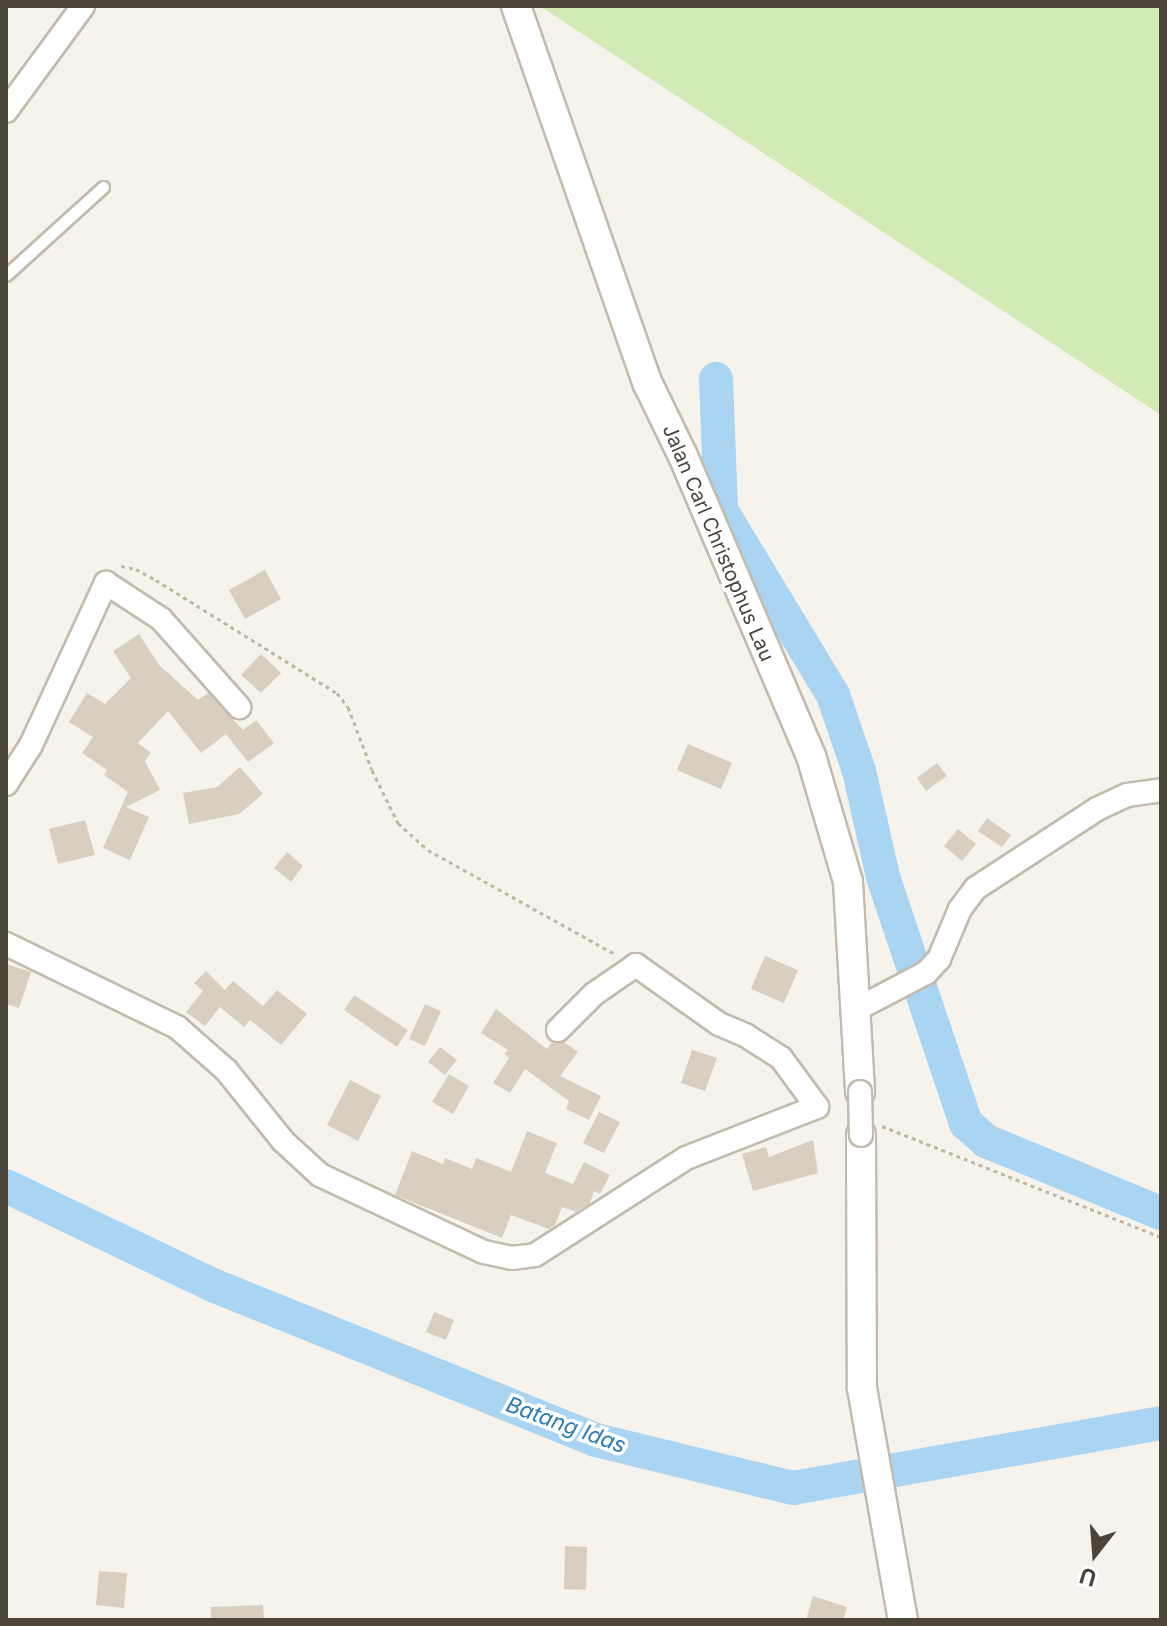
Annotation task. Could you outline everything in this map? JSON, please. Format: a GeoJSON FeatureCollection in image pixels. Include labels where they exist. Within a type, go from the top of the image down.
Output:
{"type":"FeatureCollection","features":[{"type":"Feature","properties":{"kind":"street"},"geometry":{"type":"LineString","coordinates":[[6,111],[83,6]]}},
{"type":"Feature","properties":{"kind":"street","name":"Jalan Carl Christophus Lau"},"geometry":{"type":"LineString","coordinates":[[516,6],[648,384],[683,456],[811,756],[848,882],[860,1092]]}},
{"type":"Feature","properties":{"kind":"street"},"geometry":{"type":"LineString","coordinates":[[6,784],[31,745],[106,583],[144,605],[161,619],[239,707]]}},
{"type":"Feature","properties":{"kind":"street"},"geometry":{"type":"LineString","coordinates":[[857,1009],[919,977],[939,959],[960,909],[976,888],[1097,809],[1127,795],[1161,790]]}},
{"type":"Feature","properties":{"kind":"street"},"geometry":{"type":"LineString","coordinates":[[6,944],[177,1027],[226,1070],[283,1141],[320,1175],[484,1252],[512,1258],[535,1255],[554,1246],[686,1158],[817,1107],[781,1058],[745,1035],[719,1024],[636,965],[594,994],[558,1030]]}},
{"type":"Feature","properties":{"kind":"street"},"geometry":{"type":"LineString","coordinates":[[860,1092],[866,1129],[862,1388],[903,1620]]}},
{"type":"Feature","properties":{"kind":"lane"},"geometry":{"type":"LineString","coordinates":[[6,275],[103,187]]}},
{"type":"Feature","properties":{"kind":"path"},"geometry":{"type":"LineString","coordinates":[[106,583],[118,567],[136,569],[323,681],[348,707],[372,770],[398,823],[409,836],[428,850],[636,965]]}},
{"type":"Feature","properties":{"kind":"path"},"geometry":{"type":"LineString","coordinates":[[866,1129],[949,1151],[1161,1237]]}},
{"type":"Feature","properties":{"kind":"green space"},"geometry":{"type":"Polygon","coordinates":[[[540,6],[1161,6],[1161,415],[540,6]]]}},
{"type":"Feature","properties":{"kind":"building"},"geometry":{"type":"Polygon","coordinates":[[[265,570],[281,599],[245,619],[229,590],[265,570]]]}},
{"type":"Feature","properties":{"kind":"building"},"geometry":{"type":"Polygon","coordinates":[[[139,634],[159,665],[198,700],[208,693],[243,730],[256,720],[274,743],[248,762],[226,734],[201,753],[168,711],[138,743],[151,753],[145,761],[160,790],[126,807],[149,817],[130,860],[103,848],[128,792],[104,775],[107,770],[82,753],[93,737],[69,722],[87,693],[105,704],[131,678],[113,651],[139,634]]]}},
{"type":"Feature","properties":{"kind":"building"},"geometry":{"type":"Polygon","coordinates":[[[261,654],[281,673],[261,693],[241,675],[261,654]]]}},
{"type":"Feature","properties":{"kind":"building"},"geometry":{"type":"Polygon","coordinates":[[[688,744],[732,763],[721,789],[677,770],[688,744]]]}},
{"type":"Feature","properties":{"kind":"building"},"geometry":{"type":"Polygon","coordinates":[[[937,763],[947,776],[926,791],[917,778],[937,763]]]}},
{"type":"Feature","properties":{"kind":"building"},"geometry":{"type":"Polygon","coordinates":[[[240,767],[263,794],[239,814],[189,824],[183,793],[217,787],[240,767]]]}},
{"type":"Feature","properties":{"kind":"building"},"geometry":{"type":"Polygon","coordinates":[[[987,818],[1011,835],[1002,847],[978,831],[987,818]]]}},
{"type":"Feature","properties":{"kind":"building"},"geometry":{"type":"Polygon","coordinates":[[[85,820],[95,855],[58,864],[49,829],[85,820]]]}},
{"type":"Feature","properties":{"kind":"building"},"geometry":{"type":"Polygon","coordinates":[[[958,829],[976,844],[962,861],[944,846],[958,829]]]}},
{"type":"Feature","properties":{"kind":"building"},"geometry":{"type":"Polygon","coordinates":[[[287,852],[303,866],[291,882],[274,868],[287,852]]]}},
{"type":"Feature","properties":{"kind":"building"},"geometry":{"type":"Polygon","coordinates":[[[765,956],[798,970],[784,1003],[751,989],[765,956]]]}},
{"type":"Feature","properties":{"kind":"building"},"geometry":{"type":"Polygon","coordinates":[[[6,964],[31,972],[19,1008],[6,1004],[6,964]]]}},
{"type":"Feature","properties":{"kind":"building"},"geometry":{"type":"Polygon","coordinates":[[[206,971],[225,990],[233,981],[263,1006],[277,990],[307,1014],[281,1045],[250,1020],[244,1027],[220,1007],[205,1026],[186,1012],[203,991],[194,983],[206,971]]]}},
{"type":"Feature","properties":{"kind":"building"},"geometry":{"type":"Polygon","coordinates":[[[354,995],[408,1030],[397,1047],[344,1010],[354,995]]]}},
{"type":"Feature","properties":{"kind":"building"},"geometry":{"type":"Polygon","coordinates":[[[425,1004],[441,1011],[425,1046],[409,1039],[425,1004]]]}},
{"type":"Feature","properties":{"kind":"building"},"geometry":{"type":"Polygon","coordinates":[[[496,1009],[547,1049],[552,1042],[564,1042],[578,1052],[560,1076],[601,1096],[589,1120],[566,1109],[569,1101],[525,1069],[510,1093],[493,1083],[509,1058],[504,1054],[508,1050],[481,1033],[496,1009]]]}},
{"type":"Feature","properties":{"kind":"building"},"geometry":{"type":"Polygon","coordinates":[[[440,1047],[457,1060],[445,1075],[428,1062],[440,1047]]]}},
{"type":"Feature","properties":{"kind":"building"},"geometry":{"type":"Polygon","coordinates":[[[692,1050],[717,1058],[705,1091],[681,1083],[692,1050]]]}},
{"type":"Feature","properties":{"kind":"building"},"geometry":{"type":"Polygon","coordinates":[[[449,1074],[469,1086],[453,1114],[432,1102],[449,1074]]]}},
{"type":"Feature","properties":{"kind":"building"},"geometry":{"type":"Polygon","coordinates":[[[350,1080],[381,1096],[358,1141],[327,1125],[350,1080]]]}},
{"type":"Feature","properties":{"kind":"building"},"geometry":{"type":"Polygon","coordinates":[[[599,1112],[620,1122],[604,1153],[583,1143],[599,1112]]]}},
{"type":"Feature","properties":{"kind":"building"},"geometry":{"type":"Polygon","coordinates":[[[527,1131],[557,1143],[545,1173],[573,1184],[584,1162],[610,1175],[600,1194],[594,1191],[590,1203],[576,1212],[562,1207],[555,1225],[549,1229],[511,1215],[502,1238],[395,1195],[412,1151],[443,1164],[445,1158],[472,1169],[476,1158],[511,1172],[527,1131]]]}},
{"type":"Feature","properties":{"kind":"building"},"geometry":{"type":"Polygon","coordinates":[[[813,1140],[818,1173],[753,1191],[742,1154],[766,1147],[769,1157],[813,1140]]]}},
{"type":"Feature","properties":{"kind":"building"},"geometry":{"type":"Polygon","coordinates":[[[434,1312],[454,1320],[446,1340],[426,1332],[434,1312]]]}},
{"type":"Feature","properties":{"kind":"building"},"geometry":{"type":"Polygon","coordinates":[[[565,1546],[587,1547],[586,1590],[564,1589],[565,1546]]]}},
{"type":"Feature","properties":{"kind":"building"},"geometry":{"type":"Polygon","coordinates":[[[99,1571],[127,1573],[124,1608],[96,1605],[99,1571]]]}},
{"type":"Feature","properties":{"kind":"building"},"geometry":{"type":"Polygon","coordinates":[[[813,1596],[847,1607],[843,1620],[806,1620],[813,1596]]]}},
{"type":"Feature","properties":{"kind":"building"},"geometry":{"type":"Polygon","coordinates":[[[263,1605],[264,1620],[211,1620],[211,1607],[263,1605]]]}},
{"type":"Feature","properties":{"kind":"waterway"},"geometry":{"type":"LineString","coordinates":[[716,379],[721,510],[833,695],[859,771],[883,877],[966,1123],[986,1141],[1161,1213]]}},
{"type":"Feature","properties":{"kind":"waterway","name":"Batang Idas"},"geometry":{"type":"LineString","coordinates":[[6,1186],[215,1286],[596,1440],[793,1488],[1161,1423]]}}]}
